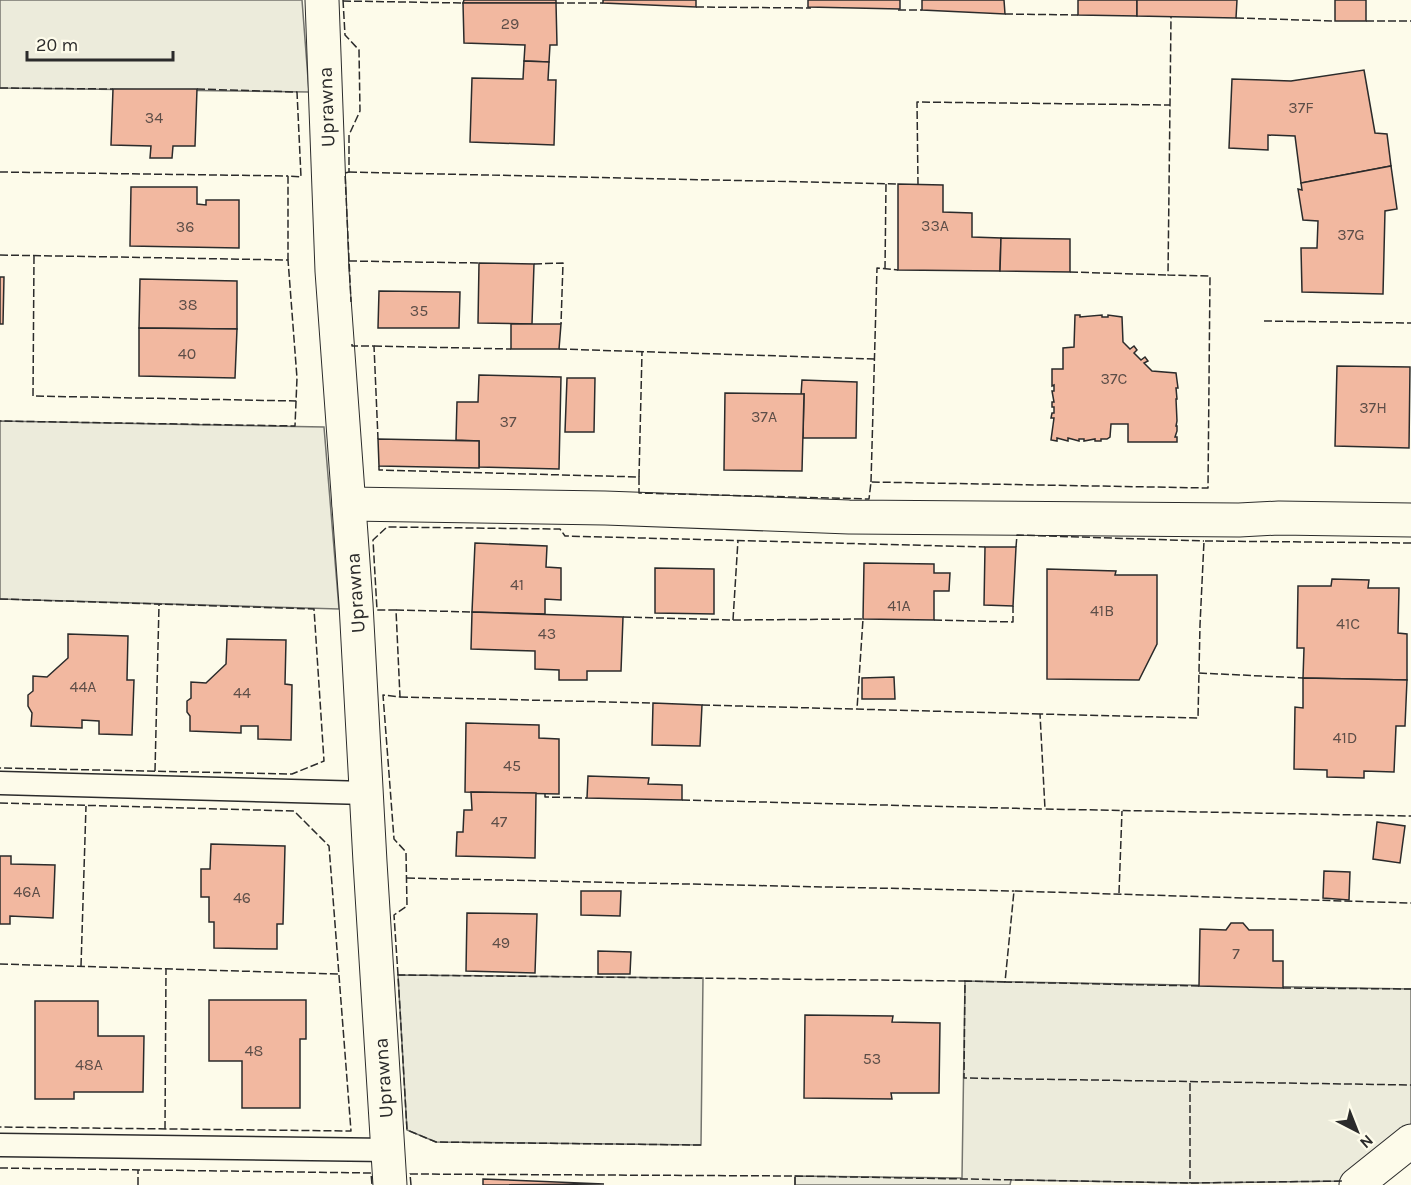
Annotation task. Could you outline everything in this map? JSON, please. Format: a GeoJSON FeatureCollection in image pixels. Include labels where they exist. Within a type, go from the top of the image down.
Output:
{"type":"FeatureCollection","features":[{"type":"Feature","properties":{"kind":"street","name":"Uprawna"},"geometry":{"type":"LineString","coordinates":[[322,0],[332,271],[349,504],[390,1185]]}},
{"type":"Feature","properties":{"kind":"street"},"geometry":{"type":"LineString","coordinates":[[349,504],[595,508],[849,517],[1411,520]]}},
{"type":"Feature","properties":{"kind":"street"},"geometry":{"type":"LineString","coordinates":[[1356,1185],[1411,1141]]}},
{"type":"Feature","properties":{"kind":"lane"},"geometry":{"type":"LineString","coordinates":[[0,783],[366,793]]}},
{"type":"Feature","properties":{"kind":"lane"},"geometry":{"type":"LineString","coordinates":[[0,1145],[388,1150]]}},
{"type":"Feature","properties":{"kind":"shaded area"},"geometry":{"type":"Polygon","coordinates":[[[0,0],[302,0],[309,92],[0,88],[0,0]]]}},
{"type":"Feature","properties":{"kind":"shaded area"},"geometry":{"type":"Polygon","coordinates":[[[0,421],[324,427],[339,609],[0,599],[0,421]]]}},
{"type":"Feature","properties":{"kind":"shaded area"},"geometry":{"type":"Polygon","coordinates":[[[398,975],[703,978],[701,1145],[436,1142],[407,1130],[398,975]]]}},
{"type":"Feature","properties":{"kind":"shaded area"},"geometry":{"type":"Polygon","coordinates":[[[965,981],[1411,989],[1411,1131],[1347,1181],[1190,1183],[1011,1180],[1010,1185],[795,1185],[795,1176],[962,1178],[965,981]]]}},
{"type":"Feature","properties":{"kind":"building"},"geometry":{"type":"Polygon","coordinates":[[[464,0],[556,0],[556,3],[463,3],[464,0]]]}},
{"type":"Feature","properties":{"kind":"building"},"geometry":{"type":"Polygon","coordinates":[[[603,0],[696,0],[696,7],[603,3],[603,0]]]}},
{"type":"Feature","properties":{"kind":"building"},"geometry":{"type":"Polygon","coordinates":[[[808,0],[900,0],[900,9],[808,7],[808,0]]]}},
{"type":"Feature","properties":{"kind":"building"},"geometry":{"type":"Polygon","coordinates":[[[922,0],[1004,0],[1005,14],[922,10],[922,0]]]}},
{"type":"Feature","properties":{"kind":"building"},"geometry":{"type":"Polygon","coordinates":[[[1078,0],[1137,0],[1137,16],[1078,15],[1078,0]]]}},
{"type":"Feature","properties":{"kind":"building"},"geometry":{"type":"Polygon","coordinates":[[[1137,0],[1237,0],[1236,18],[1137,16],[1137,0]]]}},
{"type":"Feature","properties":{"kind":"building"},"geometry":{"type":"Polygon","coordinates":[[[1335,0],[1366,0],[1366,21],[1335,21],[1335,0]]]}},
{"type":"Feature","properties":{"kind":"building"},"geometry":{"type":"Polygon","coordinates":[[[463,3],[556,3],[557,45],[550,45],[549,62],[524,61],[525,45],[464,43],[463,3]]]}},
{"type":"Feature","properties":{"kind":"building"},"geometry":{"type":"Polygon","coordinates":[[[524,61],[549,62],[548,80],[556,80],[554,145],[470,142],[472,78],[523,79],[524,61]]]}},
{"type":"Feature","properties":{"kind":"building"},"geometry":{"type":"Polygon","coordinates":[[[1364,70],[1375,133],[1387,134],[1391,166],[1301,183],[1295,136],[1268,135],[1268,150],[1229,148],[1232,79],[1291,81],[1364,70]]]}},
{"type":"Feature","properties":{"kind":"building"},"geometry":{"type":"Polygon","coordinates":[[[113,89],[197,89],[195,146],[173,146],[172,158],[150,158],[151,146],[111,145],[113,89]]]}},
{"type":"Feature","properties":{"kind":"building"},"geometry":{"type":"Polygon","coordinates":[[[1391,166],[1397,209],[1385,211],[1383,294],[1302,292],[1301,248],[1317,248],[1318,221],[1303,220],[1298,189],[1302,190],[1301,183],[1391,166]]]}},
{"type":"Feature","properties":{"kind":"building"},"geometry":{"type":"Polygon","coordinates":[[[898,184],[943,185],[943,212],[972,213],[972,237],[1001,238],[1000,271],[898,270],[898,184]]]}},
{"type":"Feature","properties":{"kind":"building"},"geometry":{"type":"Polygon","coordinates":[[[131,187],[197,187],[197,204],[206,205],[206,200],[239,200],[239,248],[130,246],[131,187]]]}},
{"type":"Feature","properties":{"kind":"building"},"geometry":{"type":"Polygon","coordinates":[[[1001,238],[1070,239],[1070,272],[1000,271],[1001,238]]]}},
{"type":"Feature","properties":{"kind":"building"},"geometry":{"type":"Polygon","coordinates":[[[479,263],[534,264],[532,324],[478,323],[479,263]]]}},
{"type":"Feature","properties":{"kind":"building"},"geometry":{"type":"Polygon","coordinates":[[[0,277],[4,277],[3,324],[0,324],[0,277]]]}},
{"type":"Feature","properties":{"kind":"building"},"geometry":{"type":"Polygon","coordinates":[[[140,279],[237,281],[237,329],[139,328],[140,279]]]}},
{"type":"Feature","properties":{"kind":"building"},"geometry":{"type":"Polygon","coordinates":[[[379,291],[460,292],[459,328],[378,328],[379,291]]]}},
{"type":"Feature","properties":{"kind":"building"},"geometry":{"type":"Polygon","coordinates":[[[1075,315],[1122,317],[1123,342],[1130,349],[1134,346],[1137,350],[1134,353],[1141,360],[1145,357],[1148,361],[1144,363],[1152,371],[1176,373],[1178,388],[1176,388],[1177,431],[1175,437],[1177,437],[1177,442],[1128,442],[1128,424],[1111,424],[1110,437],[1101,439],[1101,441],[1079,439],[1079,441],[1068,438],[1068,441],[1057,438],[1057,441],[1051,440],[1054,418],[1051,418],[1054,413],[1052,369],[1063,369],[1063,348],[1074,347],[1075,315]]]}},
{"type":"Feature","properties":{"kind":"building"},"geometry":{"type":"Polygon","coordinates":[[[511,324],[561,324],[559,349],[511,349],[511,324]]]}},
{"type":"Feature","properties":{"kind":"building"},"geometry":{"type":"Polygon","coordinates":[[[139,328],[237,329],[235,378],[139,376],[139,328]]]}},
{"type":"Feature","properties":{"kind":"building"},"geometry":{"type":"Polygon","coordinates":[[[1337,366],[1410,367],[1409,448],[1335,446],[1337,366]]]}},
{"type":"Feature","properties":{"kind":"building"},"geometry":{"type":"Polygon","coordinates":[[[479,375],[561,377],[559,469],[479,467],[479,441],[456,440],[457,402],[478,402],[479,375]]]}},
{"type":"Feature","properties":{"kind":"building"},"geometry":{"type":"Polygon","coordinates":[[[567,378],[595,378],[594,432],[565,432],[567,378]]]}},
{"type":"Feature","properties":{"kind":"building"},"geometry":{"type":"Polygon","coordinates":[[[802,380],[857,382],[856,438],[803,438],[802,380]]]}},
{"type":"Feature","properties":{"kind":"building"},"geometry":{"type":"Polygon","coordinates":[[[725,393],[804,394],[802,471],[724,470],[725,393]]]}},
{"type":"Feature","properties":{"kind":"building"},"geometry":{"type":"Polygon","coordinates":[[[378,439],[479,441],[479,468],[379,466],[378,439]]]}},
{"type":"Feature","properties":{"kind":"building"},"geometry":{"type":"Polygon","coordinates":[[[475,543],[547,546],[546,567],[561,568],[561,600],[545,599],[545,614],[472,612],[475,543]]]}},
{"type":"Feature","properties":{"kind":"building"},"geometry":{"type":"Polygon","coordinates":[[[985,547],[1016,547],[1013,606],[984,605],[985,547]]]}},
{"type":"Feature","properties":{"kind":"building"},"geometry":{"type":"Polygon","coordinates":[[[864,563],[934,564],[934,573],[950,573],[949,591],[934,591],[934,620],[863,619],[864,563]]]}},
{"type":"Feature","properties":{"kind":"building"},"geometry":{"type":"Polygon","coordinates":[[[655,568],[714,569],[714,614],[655,613],[655,568]]]}},
{"type":"Feature","properties":{"kind":"building"},"geometry":{"type":"Polygon","coordinates":[[[1047,569],[1116,571],[1115,575],[1157,575],[1157,644],[1139,680],[1047,679],[1047,569]]]}},
{"type":"Feature","properties":{"kind":"building"},"geometry":{"type":"Polygon","coordinates":[[[1332,579],[1369,580],[1368,588],[1399,588],[1398,633],[1407,634],[1407,680],[1303,678],[1304,648],[1297,648],[1298,586],[1331,586],[1332,579]]]}},
{"type":"Feature","properties":{"kind":"building"},"geometry":{"type":"Polygon","coordinates":[[[472,612],[623,617],[621,671],[587,671],[587,680],[559,680],[559,670],[535,669],[535,651],[471,649],[472,612]]]}},
{"type":"Feature","properties":{"kind":"building"},"geometry":{"type":"Polygon","coordinates":[[[68,634],[128,636],[127,680],[134,680],[132,735],[99,734],[99,721],[82,720],[82,728],[31,726],[32,713],[28,706],[28,695],[33,691],[33,676],[47,677],[68,658],[68,634]]]}},
{"type":"Feature","properties":{"kind":"building"},"geometry":{"type":"Polygon","coordinates":[[[227,639],[286,640],[285,684],[292,685],[291,740],[258,739],[258,726],[241,726],[241,733],[190,731],[187,701],[191,698],[191,682],[206,683],[226,664],[227,639]]]}},
{"type":"Feature","properties":{"kind":"building"},"geometry":{"type":"Polygon","coordinates":[[[894,677],[895,699],[862,699],[862,678],[894,677]]]}},
{"type":"Feature","properties":{"kind":"building"},"geometry":{"type":"Polygon","coordinates":[[[1303,678],[1407,680],[1405,726],[1396,726],[1394,772],[1364,771],[1364,778],[1327,777],[1327,770],[1294,769],[1295,707],[1303,708],[1303,678]]]}},
{"type":"Feature","properties":{"kind":"building"},"geometry":{"type":"Polygon","coordinates":[[[653,703],[702,705],[700,746],[652,745],[653,703]]]}},
{"type":"Feature","properties":{"kind":"building"},"geometry":{"type":"Polygon","coordinates":[[[466,723],[539,725],[539,738],[559,739],[559,794],[465,792],[466,723]]]}},
{"type":"Feature","properties":{"kind":"building"},"geometry":{"type":"Polygon","coordinates":[[[588,776],[649,778],[648,784],[682,785],[682,800],[587,798],[588,776]]]}},
{"type":"Feature","properties":{"kind":"building"},"geometry":{"type":"Polygon","coordinates":[[[471,792],[536,793],[535,858],[456,856],[457,832],[463,832],[464,810],[472,810],[471,792]]]}},
{"type":"Feature","properties":{"kind":"building"},"geometry":{"type":"Polygon","coordinates":[[[1377,822],[1405,826],[1400,863],[1373,859],[1377,822]]]}},
{"type":"Feature","properties":{"kind":"building"},"geometry":{"type":"Polygon","coordinates":[[[211,844],[285,846],[283,924],[277,924],[277,949],[214,948],[214,922],[209,922],[209,897],[201,897],[201,869],[210,869],[211,844]]]}},
{"type":"Feature","properties":{"kind":"building"},"geometry":{"type":"Polygon","coordinates":[[[0,856],[11,856],[11,864],[55,865],[53,918],[10,916],[10,924],[0,924],[0,856]]]}},
{"type":"Feature","properties":{"kind":"building"},"geometry":{"type":"Polygon","coordinates":[[[1324,871],[1350,872],[1349,900],[1323,898],[1324,871]]]}},
{"type":"Feature","properties":{"kind":"building"},"geometry":{"type":"Polygon","coordinates":[[[581,891],[621,891],[620,916],[581,915],[581,891]]]}},
{"type":"Feature","properties":{"kind":"building"},"geometry":{"type":"Polygon","coordinates":[[[467,913],[537,914],[535,973],[466,971],[467,913]]]}},
{"type":"Feature","properties":{"kind":"building"},"geometry":{"type":"Polygon","coordinates":[[[1231,923],[1243,923],[1249,930],[1273,930],[1273,961],[1283,961],[1283,988],[1199,986],[1200,929],[1226,930],[1231,923]]]}},
{"type":"Feature","properties":{"kind":"building"},"geometry":{"type":"Polygon","coordinates":[[[598,951],[631,952],[630,974],[598,974],[598,951]]]}},
{"type":"Feature","properties":{"kind":"building"},"geometry":{"type":"Polygon","coordinates":[[[209,1000],[306,1000],[306,1039],[300,1039],[300,1108],[242,1108],[242,1061],[209,1061],[209,1000]]]}},
{"type":"Feature","properties":{"kind":"building"},"geometry":{"type":"Polygon","coordinates":[[[35,1001],[98,1001],[98,1036],[144,1036],[143,1092],[74,1092],[74,1099],[35,1099],[35,1001]]]}},
{"type":"Feature","properties":{"kind":"building"},"geometry":{"type":"Polygon","coordinates":[[[805,1015],[893,1016],[892,1022],[940,1023],[939,1093],[891,1093],[892,1099],[804,1098],[805,1015]]]}},
{"type":"Feature","properties":{"kind":"building"},"geometry":{"type":"Polygon","coordinates":[[[483,1179],[604,1184],[483,1185],[483,1179]]]}},
{"type":"Feature","properties":{"kind":"fence"},"geometry":{"type":"LineString","coordinates":[[343,0],[345,35],[359,50],[360,111],[349,135],[349,172],[345,173],[351,302]]}},
{"type":"Feature","properties":{"kind":"fence"},"geometry":{"type":"LineString","coordinates":[[343,1],[463,3]]}},
{"type":"Feature","properties":{"kind":"fence"},"geometry":{"type":"LineString","coordinates":[[556,3],[603,3]]}},
{"type":"Feature","properties":{"kind":"fence"},"geometry":{"type":"LineString","coordinates":[[696,7],[811,8]]}},
{"type":"Feature","properties":{"kind":"fence"},"geometry":{"type":"LineString","coordinates":[[898,10],[922,10]]}},
{"type":"Feature","properties":{"kind":"fence"},"geometry":{"type":"LineString","coordinates":[[1005,14],[1078,15]]}},
{"type":"Feature","properties":{"kind":"fence"},"geometry":{"type":"LineString","coordinates":[[379,466],[379,470],[639,477],[639,493],[869,499],[871,482],[1208,488],[1210,276],[1168,275],[1171,17]]}},
{"type":"Feature","properties":{"kind":"fence"},"geometry":{"type":"LineString","coordinates":[[1236,18],[1335,21]]}},
{"type":"Feature","properties":{"kind":"fence"},"geometry":{"type":"LineString","coordinates":[[1366,21],[1411,21]]}},
{"type":"Feature","properties":{"kind":"fence"},"geometry":{"type":"LineString","coordinates":[[0,88],[113,89]]}},
{"type":"Feature","properties":{"kind":"fence"},"geometry":{"type":"LineString","coordinates":[[197,89],[297,92],[301,177],[288,176],[288,260]]}},
{"type":"Feature","properties":{"kind":"fence"},"geometry":{"type":"LineString","coordinates":[[918,185],[917,102],[1170,105]]}},
{"type":"Feature","properties":{"kind":"fence"},"geometry":{"type":"LineString","coordinates":[[0,172],[288,176]]}},
{"type":"Feature","properties":{"kind":"fence"},"geometry":{"type":"LineString","coordinates":[[349,172],[898,184]]}},
{"type":"Feature","properties":{"kind":"fence"},"geometry":{"type":"LineString","coordinates":[[885,269],[886,184]]}},
{"type":"Feature","properties":{"kind":"fence"},"geometry":{"type":"LineString","coordinates":[[0,255],[288,260],[297,378],[295,426],[0,421]]}},
{"type":"Feature","properties":{"kind":"fence"},"geometry":{"type":"LineString","coordinates":[[34,256],[33,396],[296,401]]}},
{"type":"Feature","properties":{"kind":"fence"},"geometry":{"type":"LineString","coordinates":[[349,261],[479,263]]}},
{"type":"Feature","properties":{"kind":"fence"},"geometry":{"type":"LineString","coordinates":[[534,264],[563,263],[561,324]]}},
{"type":"Feature","properties":{"kind":"fence"},"geometry":{"type":"LineString","coordinates":[[871,482],[877,268],[898,270]]}},
{"type":"Feature","properties":{"kind":"fence"},"geometry":{"type":"LineString","coordinates":[[1070,272],[1168,275]]}},
{"type":"Feature","properties":{"kind":"fence"},"geometry":{"type":"LineString","coordinates":[[1264,321],[1411,323]]}},
{"type":"Feature","properties":{"kind":"fence"},"geometry":{"type":"LineString","coordinates":[[352,344],[352,346],[374,346],[378,439]]}},
{"type":"Feature","properties":{"kind":"fence"},"geometry":{"type":"LineString","coordinates":[[374,346],[511,349]]}},
{"type":"Feature","properties":{"kind":"fence"},"geometry":{"type":"LineString","coordinates":[[559,349],[875,359]]}},
{"type":"Feature","properties":{"kind":"fence"},"geometry":{"type":"LineString","coordinates":[[639,477],[642,352]]}},
{"type":"Feature","properties":{"kind":"fence"},"geometry":{"type":"LineString","coordinates":[[398,975],[394,915],[407,906],[406,852],[394,839],[383,695],[400,697],[396,610],[377,610],[373,540],[387,527],[560,529],[565,536],[985,547]]}},
{"type":"Feature","properties":{"kind":"fence"},"geometry":{"type":"LineString","coordinates":[[1016,547],[1017,535],[1204,541]]}},
{"type":"Feature","properties":{"kind":"fence"},"geometry":{"type":"LineString","coordinates":[[733,620],[738,540]]}},
{"type":"Feature","properties":{"kind":"fence"},"geometry":{"type":"LineString","coordinates":[[1411,543],[1204,541],[1198,718],[1040,714],[1045,809],[1411,816]]}},
{"type":"Feature","properties":{"kind":"fence"},"geometry":{"type":"LineString","coordinates":[[0,599],[314,609],[324,761],[292,774],[0,768]]}},
{"type":"Feature","properties":{"kind":"fence"},"geometry":{"type":"LineString","coordinates":[[155,771],[159,605]]}},
{"type":"Feature","properties":{"kind":"fence"},"geometry":{"type":"LineString","coordinates":[[934,620],[1013,622],[1013,606]]}},
{"type":"Feature","properties":{"kind":"fence"},"geometry":{"type":"LineString","coordinates":[[396,610],[472,612]]}},
{"type":"Feature","properties":{"kind":"fence"},"geometry":{"type":"LineString","coordinates":[[623,617],[733,620],[863,619],[857,709]]}},
{"type":"Feature","properties":{"kind":"fence"},"geometry":{"type":"LineString","coordinates":[[1199,673],[1303,678]]}},
{"type":"Feature","properties":{"kind":"fence"},"geometry":{"type":"LineString","coordinates":[[400,697],[653,703]]}},
{"type":"Feature","properties":{"kind":"fence"},"geometry":{"type":"LineString","coordinates":[[702,705],[1040,714]]}},
{"type":"Feature","properties":{"kind":"fence"},"geometry":{"type":"LineString","coordinates":[[545,793],[545,797],[587,798]]}},
{"type":"Feature","properties":{"kind":"fence"},"geometry":{"type":"LineString","coordinates":[[682,800],[1045,809]]}},
{"type":"Feature","properties":{"kind":"fence"},"geometry":{"type":"LineString","coordinates":[[0,803],[294,811],[329,846],[351,1131],[0,1127]]}},
{"type":"Feature","properties":{"kind":"fence"},"geometry":{"type":"LineString","coordinates":[[81,966],[86,806]]}},
{"type":"Feature","properties":{"kind":"fence"},"geometry":{"type":"LineString","coordinates":[[1119,893],[1122,811]]}},
{"type":"Feature","properties":{"kind":"fence"},"geometry":{"type":"LineString","coordinates":[[407,878],[1014,891]]}},
{"type":"Feature","properties":{"kind":"fence"},"geometry":{"type":"LineString","coordinates":[[1199,986],[1005,982],[1014,891],[1411,903]]}},
{"type":"Feature","properties":{"kind":"fence"},"geometry":{"type":"LineString","coordinates":[[0,964],[339,974]]}},
{"type":"Feature","properties":{"kind":"fence"},"geometry":{"type":"LineString","coordinates":[[165,1129],[166,969]]}},
{"type":"Feature","properties":{"kind":"fence"},"geometry":{"type":"LineString","coordinates":[[701,1145],[436,1142],[407,1130],[398,975],[965,981]]}},
{"type":"Feature","properties":{"kind":"fence"},"geometry":{"type":"LineString","coordinates":[[1005,982],[965,981],[964,1078],[1411,1085]]}},
{"type":"Feature","properties":{"kind":"fence"},"geometry":{"type":"LineString","coordinates":[[1283,988],[1411,989]]}},
{"type":"Feature","properties":{"kind":"fence"},"geometry":{"type":"LineString","coordinates":[[1190,1083],[1190,1183]]}},
{"type":"Feature","properties":{"kind":"fence"},"geometry":{"type":"LineString","coordinates":[[0,1168],[371,1173],[372,1185]]}},
{"type":"Feature","properties":{"kind":"fence"},"geometry":{"type":"LineString","coordinates":[[138,1170],[138,1185]]}},
{"type":"Feature","properties":{"kind":"fence"},"geometry":{"type":"LineString","coordinates":[[411,1185],[410,1174],[795,1176],[1190,1183],[1344,1181]]}},
{"type":"Feature","properties":{"kind":"fence"},"geometry":{"type":"LineString","coordinates":[[795,1176],[795,1185]]}}]}
